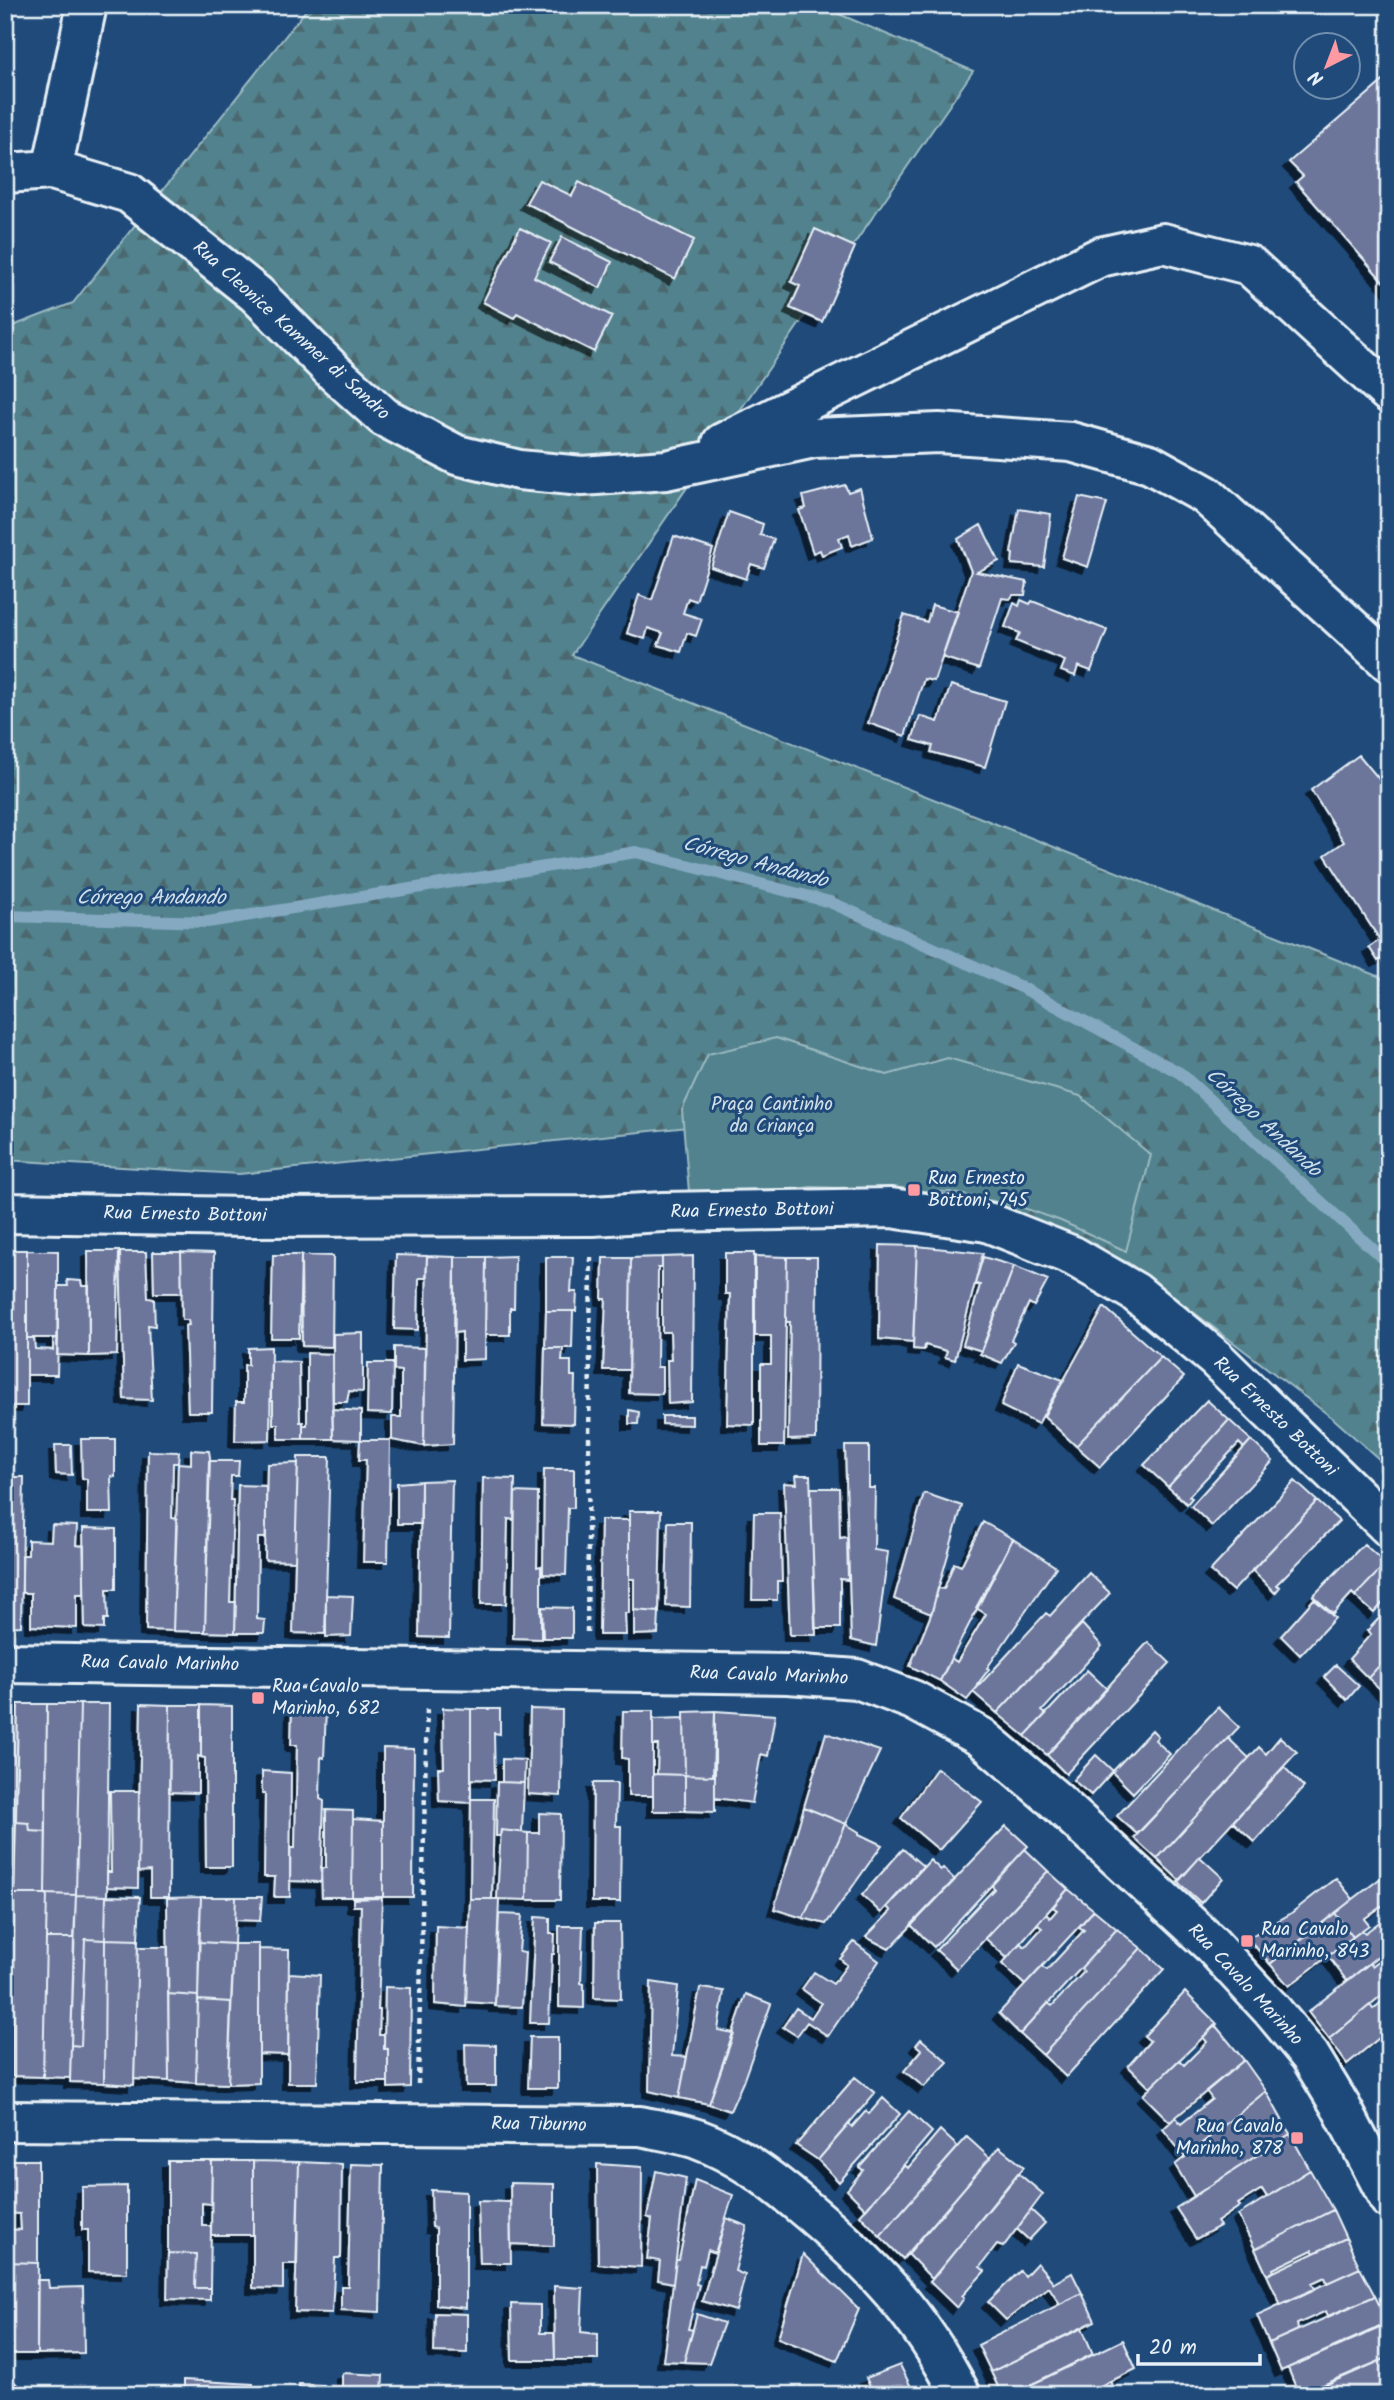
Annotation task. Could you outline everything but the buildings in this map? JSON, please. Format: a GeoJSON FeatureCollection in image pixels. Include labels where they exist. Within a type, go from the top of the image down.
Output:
{"type":"FeatureCollection","features":[{"type":"Feature","properties":{"kind":"street"},"geometry":{"type":"LineString","coordinates":[[52,170],[87,5]]}},
{"type":"Feature","properties":{"kind":"street","name":"Rua Cleonice Kammer di Sandro"},"geometry":{"type":"LineString","coordinates":[[5,173],[52,170],[129,193],[256,294],[335,373],[384,417],[457,455],[519,470],[582,476],[666,470],[814,438],[939,433],[1071,442],[1150,464],[1206,495],[1389,662]]}},
{"type":"Feature","properties":{"kind":"street"},"geometry":{"type":"LineString","coordinates":[[666,470],[1100,257],[1163,243],[1249,265],[1389,393]]}},
{"type":"Feature","properties":{"kind":"street","name":"Rua Ernesto Bottoni"},"geometry":{"type":"LineString","coordinates":[[5,1213],[248,1217],[592,1216],[891,1208],[987,1222],[1073,1256],[1135,1292],[1214,1358],[1389,1527]]}},
{"type":"Feature","properties":{"kind":"street","name":"Rua Cavalo Marinho"},"geometry":{"type":"LineString","coordinates":[[5,1663],[788,1674],[857,1679],[913,1700],[981,1737],[1054,1799],[1211,1944],[1310,2056],[1341,2107],[1389,2199]]}},
{"type":"Feature","properties":{"kind":"street","name":"Rua Tiburno"},"geometry":{"type":"LineString","coordinates":[[5,2122],[640,2126],[697,2139],[744,2162],[841,2238],[892,2289],[931,2342],[961,2395]]}},
{"type":"Feature","properties":{"kind":"path"},"geometry":{"type":"LineString","coordinates":[[588,1672],[592,1216]]}},
{"type":"Feature","properties":{"kind":"path"},"geometry":{"type":"LineString","coordinates":[[417,2123],[428,1668]]}},
{"type":"Feature","properties":{"kind":"green space"},"geometry":{"type":"Polygon","coordinates":[[[310,5],[818,5],[973,71],[572,655],[1378,976],[1389,983],[1389,1468],[1335,1420],[1129,1263],[784,1117],[239,1174],[5,1160],[5,329],[73,303],[310,5]]]}},
{"type":"Feature","properties":{"kind":"green space","name":"Praça Cantinho da Criança"},"geometry":{"type":"Polygon","coordinates":[[[776,1038],[887,1075],[948,1058],[1080,1096],[1151,1155],[1126,1251],[1061,1221],[1021,1207],[950,1192],[811,1187],[775,1192],[689,1192],[682,1110],[708,1054],[776,1038]]]}},
{"type":"Feature","properties":{"kind":"waterway","name":"Córrego Andando"},"geometry":{"type":"LineString","coordinates":[[5,916],[208,922],[636,852],[830,902],[1023,988],[1180,1073],[1389,1264]]}},
{"type":"Feature","properties":{"kind":"place","name":"Rua Ernesto Bottoni, 745"},"geometry":{"type":"Point","coordinates":[914,1190]}},
{"type":"Feature","properties":{"kind":"place","name":"Rua Cavalo Marinho, 682"},"geometry":{"type":"Point","coordinates":[258,1698]}},
{"type":"Feature","properties":{"kind":"place","name":"Rua Cavalo Marinho, 843"},"geometry":{"type":"Point","coordinates":[1247,1941]}},
{"type":"Feature","properties":{"kind":"place","name":"Rua Cavalo Marinho, 878"},"geometry":{"type":"Point","coordinates":[1297,2138]}}]}
